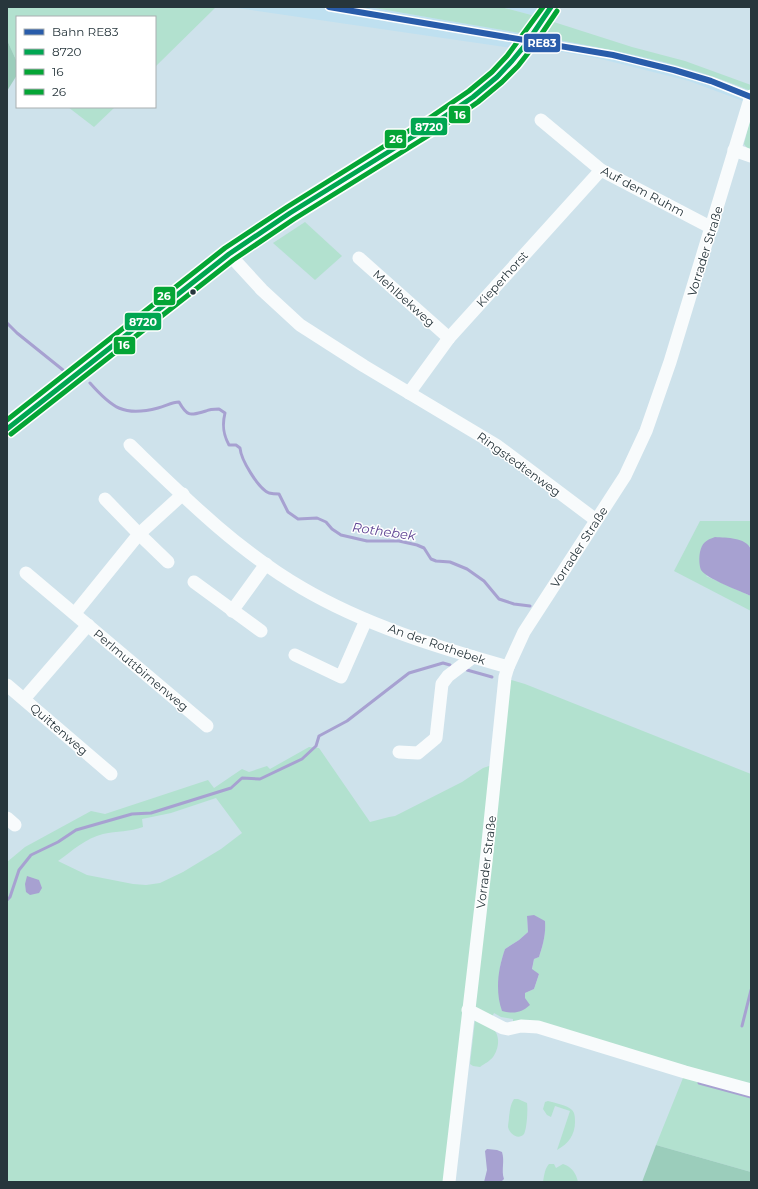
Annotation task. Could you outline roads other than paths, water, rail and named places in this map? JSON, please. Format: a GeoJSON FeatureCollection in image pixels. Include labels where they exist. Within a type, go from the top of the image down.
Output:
{"type":"FeatureCollection","features":[{"type":"Feature","properties":{"kind":"main road"},"geometry":{"type":"LineString","coordinates":[[7,429],[229,254],[267,228],[469,100],[498,76],[517,56],[551,7]]}},
{"type":"Feature","properties":{"kind":"street","name":"Vorrader Straße"},"geometry":{"type":"LineString","coordinates":[[449,1182],[488,846],[505,677],[524,632],[626,476],[646,431],[670,362],[712,228],[751,96]]}},
{"type":"Feature","properties":{"kind":"street","name":"Auf dem Ruhm"},"geometry":{"type":"LineString","coordinates":[[540,120],[602,170],[712,228]]}},
{"type":"Feature","properties":{"kind":"street"},"geometry":{"type":"LineString","coordinates":[[734,150],[751,156]]}},
{"type":"Feature","properties":{"kind":"street","name":"Kieperhorst"},"geometry":{"type":"LineString","coordinates":[[410,393],[449,338],[602,170]]}},
{"type":"Feature","properties":{"kind":"street","name":"Ringstedtenweg"},"geometry":{"type":"LineString","coordinates":[[229,254],[262,290],[300,325],[337,350],[496,444],[596,520]]}},
{"type":"Feature","properties":{"kind":"street","name":"Mehlbekweg"},"geometry":{"type":"LineString","coordinates":[[359,258],[449,338]]}},
{"type":"Feature","properties":{"kind":"street","name":"An der Rothebek"},"geometry":{"type":"LineString","coordinates":[[130,445],[221,529],[266,564],[302,588],[366,620],[473,657],[508,667]]}},
{"type":"Feature","properties":{"kind":"street"},"geometry":{"type":"LineString","coordinates":[[75,614],[139,534],[183,494]]}},
{"type":"Feature","properties":{"kind":"street"},"geometry":{"type":"LineString","coordinates":[[105,498],[168,562]]}},
{"type":"Feature","properties":{"kind":"street"},"geometry":{"type":"LineString","coordinates":[[232,611],[266,564]]}},
{"type":"Feature","properties":{"kind":"street","name":"Perlmuttbirnenweg"},"geometry":{"type":"LineString","coordinates":[[26,573],[208,726]]}},
{"type":"Feature","properties":{"kind":"street"},"geometry":{"type":"LineString","coordinates":[[194,582],[261,631]]}},
{"type":"Feature","properties":{"kind":"street"},"geometry":{"type":"LineString","coordinates":[[295,655],[342,677],[366,620]]}},
{"type":"Feature","properties":{"kind":"street"},"geometry":{"type":"LineString","coordinates":[[24,699],[88,625]]}},
{"type":"Feature","properties":{"kind":"street"},"geometry":{"type":"LineString","coordinates":[[399,752],[418,753],[436,738],[442,684],[448,676],[473,657]]}},
{"type":"Feature","properties":{"kind":"street","name":"Quittenweg"},"geometry":{"type":"LineString","coordinates":[[9,691],[24,699],[111,774]]}},
{"type":"Feature","properties":{"kind":"street"},"geometry":{"type":"LineString","coordinates":[[468,1010],[503,1028],[508,1029],[521,1026],[538,1026],[685,1072],[751,1090]]}},
{"type":"Feature","properties":{"kind":"waterway","name":"Rothebek"},"geometry":{"type":"LineString","coordinates":[[7,323],[17,333],[63,370]]}},
{"type":"Feature","properties":{"kind":"waterway","name":"Rothebek"},"geometry":{"type":"LineString","coordinates":[[90,383],[105,399],[127,411],[146,411],[179,402],[185,411],[190,414],[197,414],[211,409],[219,409],[225,413],[224,429],[225,437],[229,445],[236,445],[240,448],[243,459],[255,480],[269,493],[279,494],[288,512],[298,519],[317,518],[326,522],[332,529],[341,535],[367,541],[399,541],[417,545],[424,548],[431,559],[450,562],[467,569],[484,581],[499,599],[514,604],[530,606]]}},
{"type":"Feature","properties":{"kind":"waterway"},"geometry":{"type":"LineString","coordinates":[[7,900],[10,897],[19,870],[31,855],[58,842],[76,830],[132,814],[151,813],[231,788],[242,778],[260,779],[302,759],[316,746],[319,736],[347,721],[409,673],[443,663],[450,665]]}},
{"type":"Feature","properties":{"kind":"waterway"},"geometry":{"type":"LineString","coordinates":[[467,670],[492,677]]}},
{"type":"Feature","properties":{"kind":"waterway"},"geometry":{"type":"LineString","coordinates":[[742,1026],[751,990]]}},
{"type":"Feature","properties":{"kind":"waterway"},"geometry":{"type":"LineString","coordinates":[[699,1083],[751,1097]]}},
{"type":"Feature","properties":{"kind":"rail line","name":"RE83"},"geometry":{"type":"LineString","coordinates":[[329,7],[613,55],[711,81],[751,97]]}}]}
